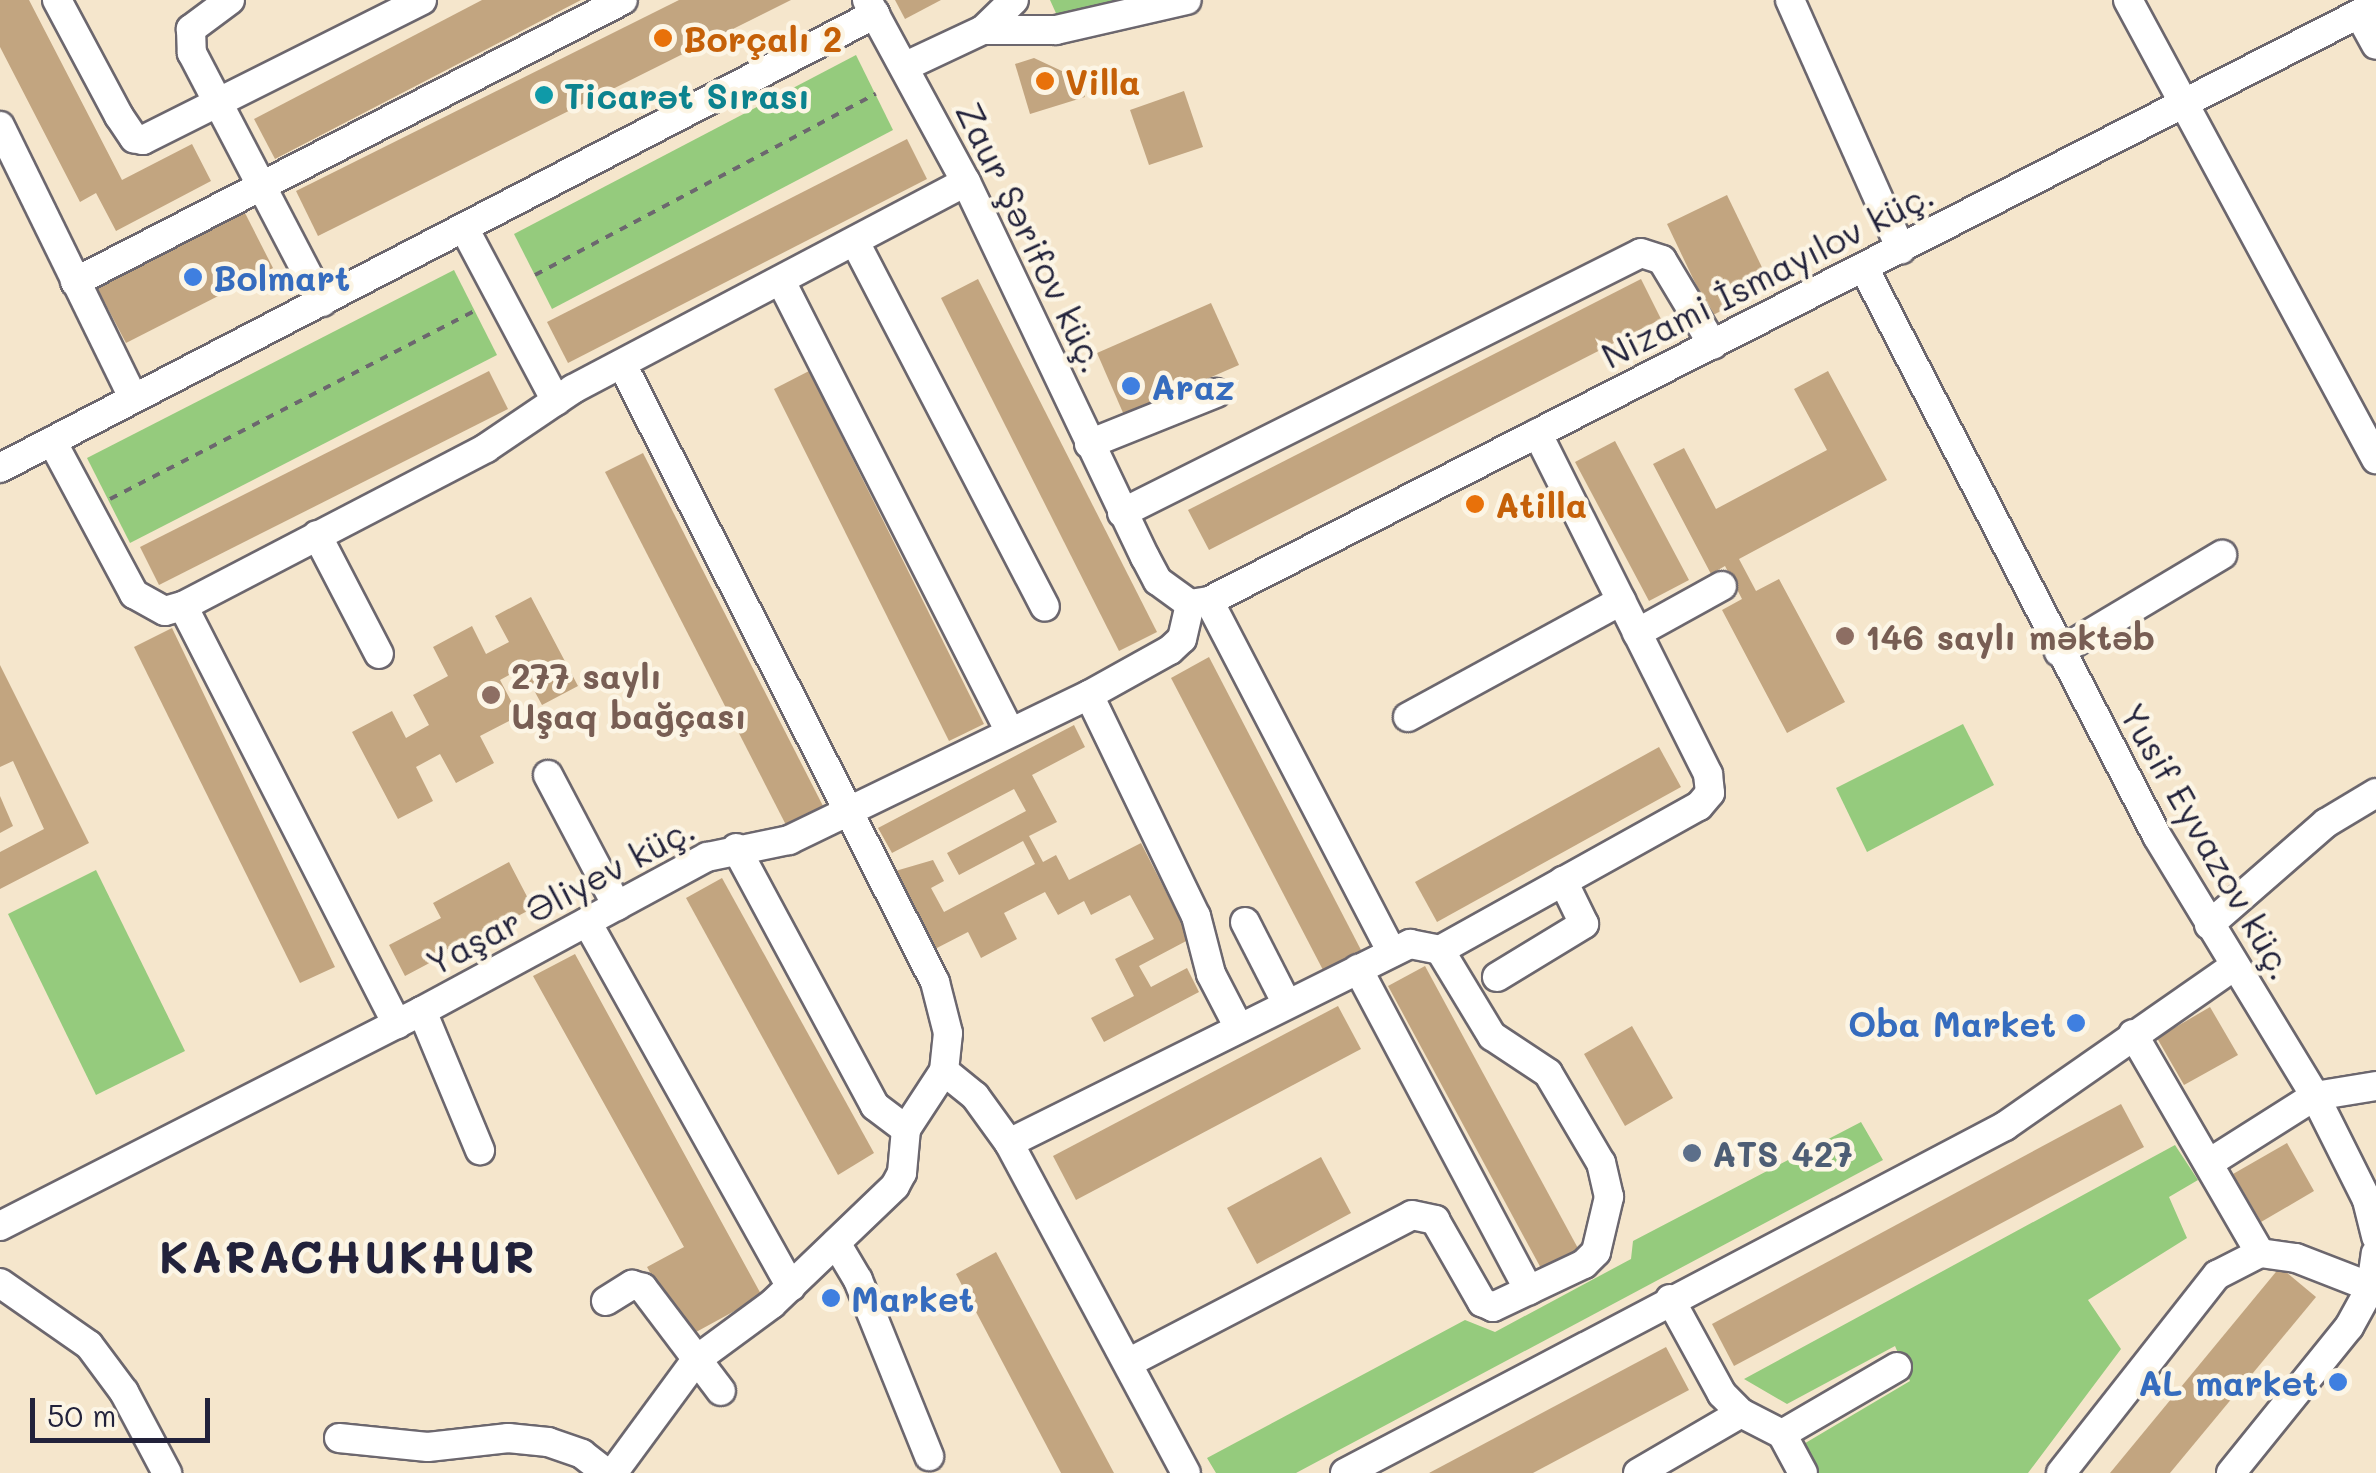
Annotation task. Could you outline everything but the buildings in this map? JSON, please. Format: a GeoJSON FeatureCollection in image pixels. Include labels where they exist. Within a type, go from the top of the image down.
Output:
{"type":"FeatureCollection","features":[{"type":"Feature","properties":{"kind":"street"},"geometry":{"type":"LineString","coordinates":[[57,0],[134,138],[422,0]]}},
{"type":"Feature","properties":{"kind":"street"},"geometry":{"type":"LineString","coordinates":[[230,0],[191,29],[192,54],[322,302]]}},
{"type":"Feature","properties":{"kind":"street"},"geometry":{"type":"LineString","coordinates":[[75,282],[259,184],[624,0]]}},
{"type":"Feature","properties":{"kind":"street"},"geometry":{"type":"LineString","coordinates":[[906,66],[984,30],[1014,0]]}},
{"type":"Feature","properties":{"kind":"street"},"geometry":{"type":"LineString","coordinates":[[984,30],[1056,30],[1188,0]]}},
{"type":"Feature","properties":{"kind":"street"},"geometry":{"type":"LineString","coordinates":[[1791,0],[1901,249]]}},
{"type":"Feature","properties":{"kind":"street"},"geometry":{"type":"LineString","coordinates":[[2128,0],[2376,459]]}},
{"type":"Feature","properties":{"kind":"street"},"geometry":{"type":"LineString","coordinates":[[0,468],[464,228],[871,7]]}},
{"type":"Feature","properties":{"kind":"street","name":"Zaur Şərifov küç."},"geometry":{"type":"LineString","coordinates":[[871,7],[966,182],[1158,581],[1200,602]]}},
{"type":"Feature","properties":{"kind":"street"},"geometry":{"type":"LineString","coordinates":[[2368,10],[2376,45]]}},
{"type":"Feature","properties":{"kind":"street","name":"Nizami İsmayılov küç."},"geometry":{"type":"LineString","coordinates":[[1200,602],[2368,10]]}},
{"type":"Feature","properties":{"kind":"street"},"geometry":{"type":"LineString","coordinates":[[0,126],[133,398]]}},
{"type":"Feature","properties":{"kind":"street"},"geometry":{"type":"LineString","coordinates":[[52,441],[134,594],[165,611],[182,606],[516,431],[556,401],[622,364],[966,182]]}},
{"type":"Feature","properties":{"kind":"street"},"geometry":{"type":"LineString","coordinates":[[464,228],[556,401]]}},
{"type":"Feature","properties":{"kind":"street"},"geometry":{"type":"LineString","coordinates":[[855,242],[1045,606]]}},
{"type":"Feature","properties":{"kind":"street"},"geometry":{"type":"LineString","coordinates":[[1122,513],[1642,253],[1662,260],[1712,345]]}},
{"type":"Feature","properties":{"kind":"street","name":"Yusif Eyvazov küç."},"geometry":{"type":"LineString","coordinates":[[1864,268],[2058,652],[2209,925],[2315,1096],[2367,1200],[2376,1237]]}},
{"type":"Feature","properties":{"kind":"street"},"geometry":{"type":"LineString","coordinates":[[781,281],[1010,732]]}},
{"type":"Feature","properties":{"kind":"street"},"geometry":{"type":"LineString","coordinates":[[339,1438],[428,1447],[534,1441],[582,1454],[610,1473],[696,1360],[791,1287],[894,1186],[902,1173],[906,1129],[944,1071],[948,1016],[622,364]]}},
{"type":"Feature","properties":{"kind":"street"},"geometry":{"type":"LineString","coordinates":[[1089,444],[1216,393]]}},
{"type":"Feature","properties":{"kind":"street"},"geometry":{"type":"LineString","coordinates":[[1440,950],[1699,806],[1710,793],[1708,774],[1537,433]]}},
{"type":"Feature","properties":{"kind":"street"},"geometry":{"type":"LineString","coordinates":[[317,534],[379,654]]}},
{"type":"Feature","properties":{"kind":"street"},"geometry":{"type":"LineString","coordinates":[[2058,652],[2222,555]]}},
{"type":"Feature","properties":{"kind":"street"},"geometry":{"type":"LineString","coordinates":[[1637,633],[1722,586]]}},
{"type":"Feature","properties":{"kind":"street"},"geometry":{"type":"LineString","coordinates":[[1408,717],[1621,600]]}},
{"type":"Feature","properties":{"kind":"street"},"geometry":{"type":"LineString","coordinates":[[1200,602],[1392,952]]}},
{"type":"Feature","properties":{"kind":"street","name":"Yaşar Əliyev küç."},"geometry":{"type":"LineString","coordinates":[[0,1226],[422,1011],[617,906],[736,848],[789,840],[849,813],[1088,694],[1170,650],[1200,602]]}},
{"type":"Feature","properties":{"kind":"street"},"geometry":{"type":"LineString","coordinates":[[182,606],[396,1024]]}},
{"type":"Feature","properties":{"kind":"street"},"geometry":{"type":"LineString","coordinates":[[1088,694],[1196,916],[1210,974],[1239,1028]]}},
{"type":"Feature","properties":{"kind":"street"},"geometry":{"type":"LineString","coordinates":[[548,775],[617,906]]}},
{"type":"Feature","properties":{"kind":"street"},"geometry":{"type":"LineString","coordinates":[[2209,925],[2326,823],[2376,793]]}},
{"type":"Feature","properties":{"kind":"street"},"geometry":{"type":"LineString","coordinates":[[736,848],[876,1106],[906,1129]]}},
{"type":"Feature","properties":{"kind":"street"},"geometry":{"type":"LineString","coordinates":[[1497,977],[1584,924],[1563,881]]}},
{"type":"Feature","properties":{"kind":"street"},"geometry":{"type":"LineString","coordinates":[[588,922],[791,1287]]}},
{"type":"Feature","properties":{"kind":"street"},"geometry":{"type":"LineString","coordinates":[[1245,922],[1287,1004]]}},
{"type":"Feature","properties":{"kind":"street"},"geometry":{"type":"LineString","coordinates":[[1010,1143],[1392,952],[1427,942],[1440,950],[1492,1036],[1548,1074],[1608,1182],[1596,1252],[1493,1307],[1482,1302],[1435,1220],[1412,1216],[1128,1364]]}},
{"type":"Feature","properties":{"kind":"street"},"geometry":{"type":"LineString","coordinates":[[1345,1473],[2005,1126],[2234,966]]}},
{"type":"Feature","properties":{"kind":"street"},"geometry":{"type":"LineString","coordinates":[[1358,969],[1529,1290]]}},
{"type":"Feature","properties":{"kind":"street"},"geometry":{"type":"LineString","coordinates":[[422,1011],[480,1150]]}},
{"type":"Feature","properties":{"kind":"street"},"geometry":{"type":"LineString","coordinates":[[2133,1034],[2260,1253]]}},
{"type":"Feature","properties":{"kind":"street"},"geometry":{"type":"LineString","coordinates":[[944,1071],[975,1096],[1010,1143],[1186,1473]]}},
{"type":"Feature","properties":{"kind":"street"},"geometry":{"type":"LineString","coordinates":[[2209,1163],[2315,1096],[2376,1086]]}},
{"type":"Feature","properties":{"kind":"street"},"geometry":{"type":"LineString","coordinates":[[836,1243],[858,1280],[929,1456]]}},
{"type":"Feature","properties":{"kind":"street"},"geometry":{"type":"LineString","coordinates":[[2061,1473],[2217,1276],[2260,1253],[2296,1258],[2373,1288]]}},
{"type":"Feature","properties":{"kind":"street"},"geometry":{"type":"LineString","coordinates":[[2231,1473],[2348,1326],[2373,1288],[2376,1254]]}},
{"type":"Feature","properties":{"kind":"street"},"geometry":{"type":"LineString","coordinates":[[0,1283],[89,1345],[124,1392],[166,1473]]}},
{"type":"Feature","properties":{"kind":"street"},"geometry":{"type":"LineString","coordinates":[[606,1301],[632,1285],[643,1288],[721,1391]]}},
{"type":"Feature","properties":{"kind":"street"},"geometry":{"type":"LineString","coordinates":[[1670,1299],[1722,1394],[1741,1413],[1782,1434],[1804,1473]]}},
{"type":"Feature","properties":{"kind":"street"},"geometry":{"type":"LineString","coordinates":[[1782,1434],[1897,1367]]}},
{"type":"Feature","properties":{"kind":"street"},"geometry":{"type":"LineString","coordinates":[[1638,1473],[1741,1413]]}},
{"type":"Feature","properties":{"kind":"path"},"geometry":{"type":"LineString","coordinates":[[534,275],[876,94]]}},
{"type":"Feature","properties":{"kind":"path"},"geometry":{"type":"LineString","coordinates":[[108,500],[474,311]]}},
{"type":"Feature","properties":{"kind":"green space"},"geometry":{"type":"Polygon","coordinates":[[[1050,0],[1149,0],[1060,22],[1050,0]]]}},
{"type":"Feature","properties":{"kind":"green space"},"geometry":{"type":"Polygon","coordinates":[[[856,55],[893,130],[552,309],[514,234],[856,55]]]}},
{"type":"Feature","properties":{"kind":"green space"},"geometry":{"type":"Polygon","coordinates":[[[454,270],[497,355],[130,543],[87,458],[454,270]]]}},
{"type":"Feature","properties":{"kind":"green space"},"geometry":{"type":"Polygon","coordinates":[[[1963,724],[1994,785],[1867,852],[1836,788],[1963,724]]]}},
{"type":"Feature","properties":{"kind":"green space"},"geometry":{"type":"Polygon","coordinates":[[[96,870],[185,1051],[96,1095],[8,914],[96,870]]]}},
{"type":"Feature","properties":{"kind":"green space"},"geometry":{"type":"Polygon","coordinates":[[[1861,1122],[1883,1160],[1296,1473],[1216,1473],[1207,1458],[1465,1320],[1495,1332],[1631,1259],[1633,1241],[1861,1122]]]}},
{"type":"Feature","properties":{"kind":"green space"},"geometry":{"type":"Polygon","coordinates":[[[2175,1145],[2198,1180],[2169,1197],[2187,1238],[2088,1300],[2121,1349],[2028,1473],[1817,1473],[1802,1445],[1910,1381],[1895,1346],[1787,1404],[1744,1379],[2175,1145]]]}},
{"type":"Feature","properties":{"kind":"place","name":"Borçalı 2"},"geometry":{"type":"Point","coordinates":[663,38]}},
{"type":"Feature","properties":{"kind":"place","name":"Villa"},"geometry":{"type":"Point","coordinates":[1045,81]}},
{"type":"Feature","properties":{"kind":"place","name":"Ticarət Sırası"},"geometry":{"type":"Point","coordinates":[544,95]}},
{"type":"Feature","properties":{"kind":"place","name":"Bolmart"},"geometry":{"type":"Point","coordinates":[193,277]}},
{"type":"Feature","properties":{"kind":"place","name":"Araz"},"geometry":{"type":"Point","coordinates":[1131,386]}},
{"type":"Feature","properties":{"kind":"place","name":"Atilla"},"geometry":{"type":"Point","coordinates":[1475,504]}},
{"type":"Feature","properties":{"kind":"place","name":"146 saylı məktəb"},"geometry":{"type":"Point","coordinates":[1845,636]}},
{"type":"Feature","properties":{"kind":"place","name":"277 saylı Uşaq bağçası"},"geometry":{"type":"Point","coordinates":[491,695]}},
{"type":"Feature","properties":{"kind":"place","name":"Oba Market"},"geometry":{"type":"Point","coordinates":[2076,1023]}},
{"type":"Feature","properties":{"kind":"place","name":"ATS 427"},"geometry":{"type":"Point","coordinates":[1692,1153]}},
{"type":"Feature","properties":{"kind":"place","name":"Market"},"geometry":{"type":"Point","coordinates":[831,1298]}},
{"type":"Feature","properties":{"kind":"place","name":"AL market"},"geometry":{"type":"Point","coordinates":[2338,1382]}},
{"type":"Feature","properties":{"kind":"district","name":"KARACHUKHUR"},"geometry":{"type":"Point","coordinates":[348,1256]}}]}
